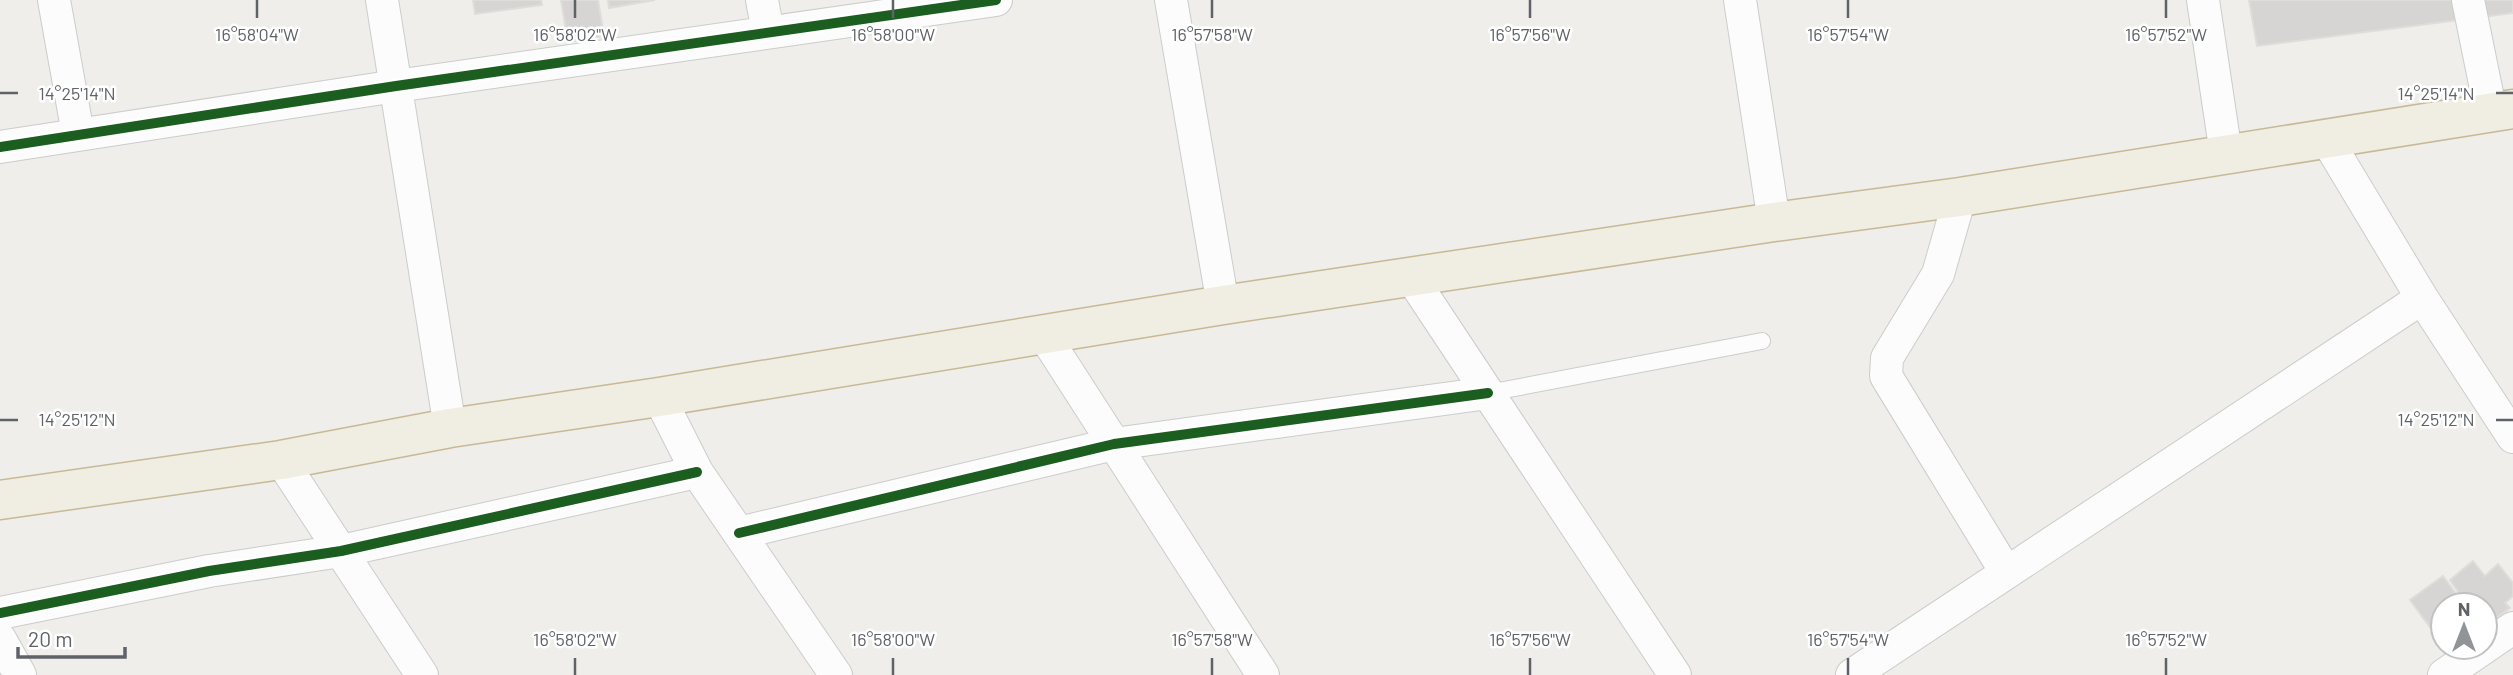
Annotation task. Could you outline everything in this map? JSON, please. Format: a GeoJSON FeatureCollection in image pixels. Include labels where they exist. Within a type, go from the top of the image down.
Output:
{"type":"FeatureCollection","features":[{"type":"Feature","properties":{"kind":"highway"},"geometry":{"type":"LineString","coordinates":[[0,500],[281,460],[450,428],[659,397],[1223,305],[1774,222],[1960,197],[2502,111]]}},
{"type":"Feature","properties":{"kind":"street"},"geometry":{"type":"LineString","coordinates":[[54,0],[78,134]]}},
{"type":"Feature","properties":{"kind":"street"},"geometry":{"type":"LineString","coordinates":[[382,0],[450,428]]}},
{"type":"Feature","properties":{"kind":"street"},"geometry":{"type":"LineString","coordinates":[[762,0],[768,32]]}},
{"type":"Feature","properties":{"kind":"street"},"geometry":{"type":"LineString","coordinates":[[0,147],[396,86],[996,0]]}},
{"type":"Feature","properties":{"kind":"street"},"geometry":{"type":"LineString","coordinates":[[1171,0],[1223,305]]}},
{"type":"Feature","properties":{"kind":"street"},"geometry":{"type":"LineString","coordinates":[[1740,0],[1774,222]]}},
{"type":"Feature","properties":{"kind":"street"},"geometry":{"type":"LineString","coordinates":[[2203,0],[2226,154]]}},
{"type":"Feature","properties":{"kind":"street"},"geometry":{"type":"LineString","coordinates":[[2468,0],[2502,111]]}},
{"type":"Feature","properties":{"kind":"street"},"geometry":{"type":"LineString","coordinates":[[2327,140],[2422,298],[2513,437]]}},
{"type":"Feature","properties":{"kind":"street"},"geometry":{"type":"LineString","coordinates":[[1960,197],[1938,274],[1887,358],[1886,376],[2006,572]]}},
{"type":"Feature","properties":{"kind":"street"},"geometry":{"type":"LineString","coordinates":[[1411,277],[1675,675]]}},
{"type":"Feature","properties":{"kind":"street"},"geometry":{"type":"LineString","coordinates":[[1852,675],[2422,298]]}},
{"type":"Feature","properties":{"kind":"street"},"geometry":{"type":"LineString","coordinates":[[1044,335],[1263,675]]}},
{"type":"Feature","properties":{"kind":"street"},"geometry":{"type":"LineString","coordinates":[[739,533],[1114,444],[1488,393]]}},
{"type":"Feature","properties":{"kind":"street"},"geometry":{"type":"LineString","coordinates":[[659,397],[697,472],[836,675]]}},
{"type":"Feature","properties":{"kind":"street"},"geometry":{"type":"LineString","coordinates":[[281,460],[422,675]]}},
{"type":"Feature","properties":{"kind":"street"},"geometry":{"type":"LineString","coordinates":[[0,613],[209,571],[341,551],[697,472]]}},
{"type":"Feature","properties":{"kind":"street"},"geometry":{"type":"LineString","coordinates":[[0,639],[20,675]]}},
{"type":"Feature","properties":{"kind":"street"},"geometry":{"type":"LineString","coordinates":[[2444,675],[2464,661]]}},
{"type":"Feature","properties":{"kind":"lane"},"geometry":{"type":"LineString","coordinates":[[1488,393],[1762,341]]}},
{"type":"Feature","properties":{"kind":"building"},"geometry":{"type":"Polygon","coordinates":[[[473,0],[541,0],[542,5],[475,14],[473,0]]]}},
{"type":"Feature","properties":{"kind":"building"},"geometry":{"type":"Polygon","coordinates":[[[561,0],[598,0],[604,36],[568,42],[561,0]]]}},
{"type":"Feature","properties":{"kind":"building"},"geometry":{"type":"Polygon","coordinates":[[[608,0],[655,0],[609,8],[608,0]]]}},
{"type":"Feature","properties":{"kind":"building"},"geometry":{"type":"Polygon","coordinates":[[[2249,0],[2513,0],[2513,13],[2257,46],[2249,0]]]}},
{"type":"Feature","properties":{"kind":"building"},"geometry":{"type":"Polygon","coordinates":[[[2473,561],[2485,576],[2498,564],[2513,583],[2513,596],[2505,603],[2510,608],[2499,616],[2499,591],[2457,591],[2450,580],[2473,561]]]}},
{"type":"Feature","properties":{"kind":"building"},"geometry":{"type":"Polygon","coordinates":[[[2443,576],[2454,591],[2429,591],[2429,626],[2410,600],[2443,576]]]}},
{"type":"Feature","properties":{"kind":"cycle path"},"geometry":{"type":"LineString","coordinates":[[0,147],[396,86],[996,0]]}},
{"type":"Feature","properties":{"kind":"cycle path"},"geometry":{"type":"LineString","coordinates":[[739,533],[1114,444],[1488,393]]}},
{"type":"Feature","properties":{"kind":"cycle path"},"geometry":{"type":"LineString","coordinates":[[0,613],[209,571],[341,551],[697,472]]}}]}
